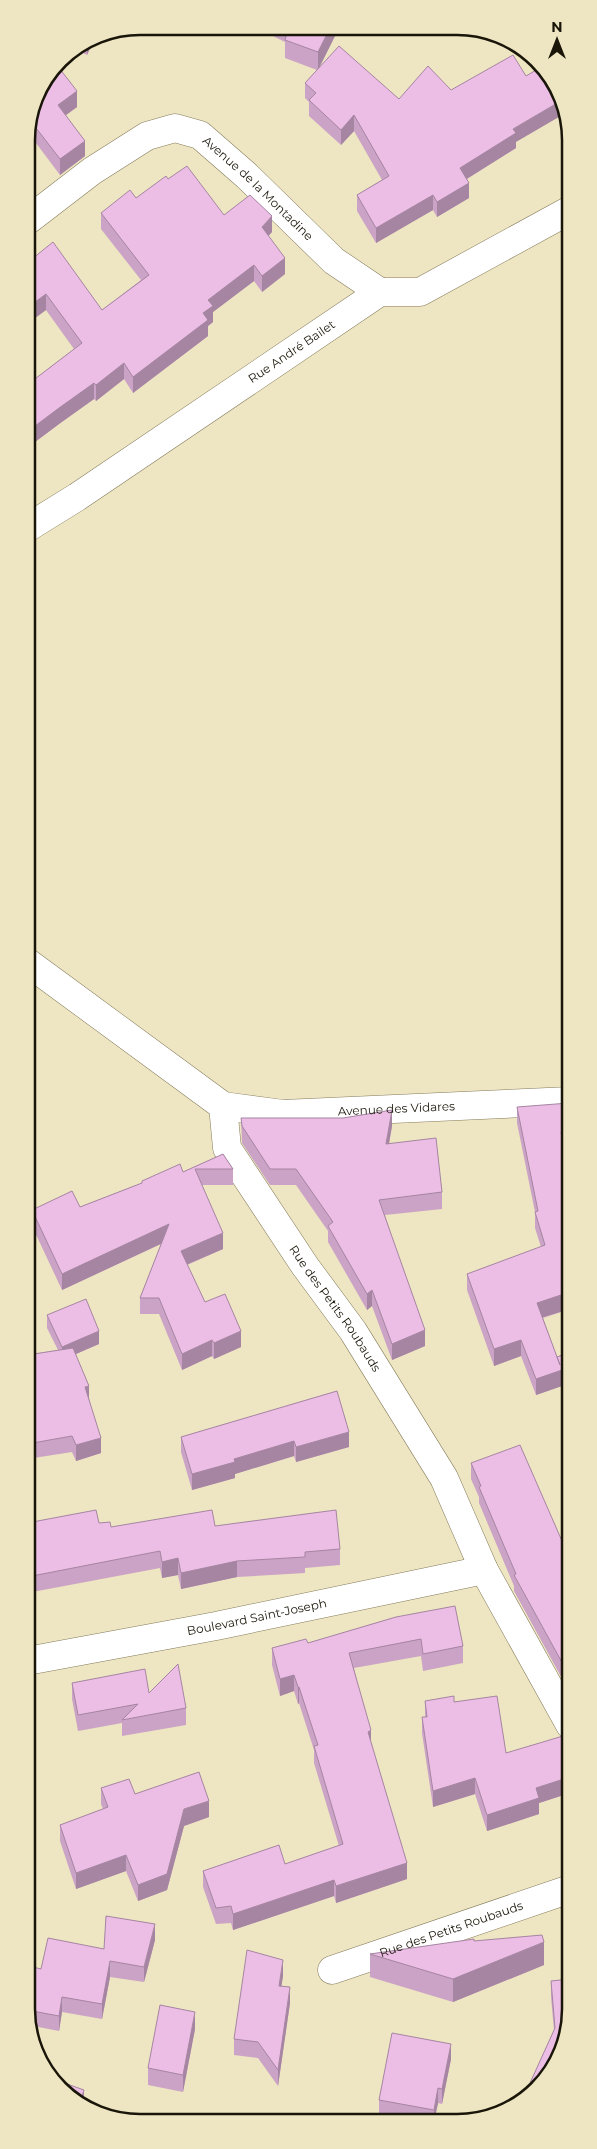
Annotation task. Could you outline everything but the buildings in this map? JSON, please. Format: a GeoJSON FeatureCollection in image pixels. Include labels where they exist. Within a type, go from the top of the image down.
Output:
{"type":"FeatureCollection","features":[{"type":"Feature","properties":{"kind":"street","name":"Avenue de la Montadine"},"geometry":{"type":"LineString","coordinates":[[35,214],[92,171],[147,136],[175,128],[200,135],[247,176],[334,260],[380,292]]}},
{"type":"Feature","properties":{"kind":"street"},"geometry":{"type":"LineString","coordinates":[[380,292],[420,292],[562,214]]}},
{"type":"Feature","properties":{"kind":"street","name":"Rue André Bailet"},"geometry":{"type":"LineString","coordinates":[[35,523],[77,497],[380,292]]}},
{"type":"Feature","properties":{"kind":"street"},"geometry":{"type":"LineString","coordinates":[[35,968],[223,1106]]}},
{"type":"Feature","properties":{"kind":"street","name":"Avenue des Vidares"},"geometry":{"type":"LineString","coordinates":[[223,1106],[283,1114],[562,1101]]}},
{"type":"Feature","properties":{"kind":"street","name":"Rue des Petits Roubauds"},"geometry":{"type":"LineString","coordinates":[[223,1106],[227,1148],[305,1266],[353,1331],[444,1478],[484,1570],[562,1711]]}},
{"type":"Feature","properties":{"kind":"street","name":"Boulevard Saint-Joseph"},"geometry":{"type":"LineString","coordinates":[[35,1660],[216,1626],[484,1570]]}},
{"type":"Feature","properties":{"kind":"street","name":"Rue des Petits Roubauds"},"geometry":{"type":"LineString","coordinates":[[332,1970],[562,1892]]}}]}
